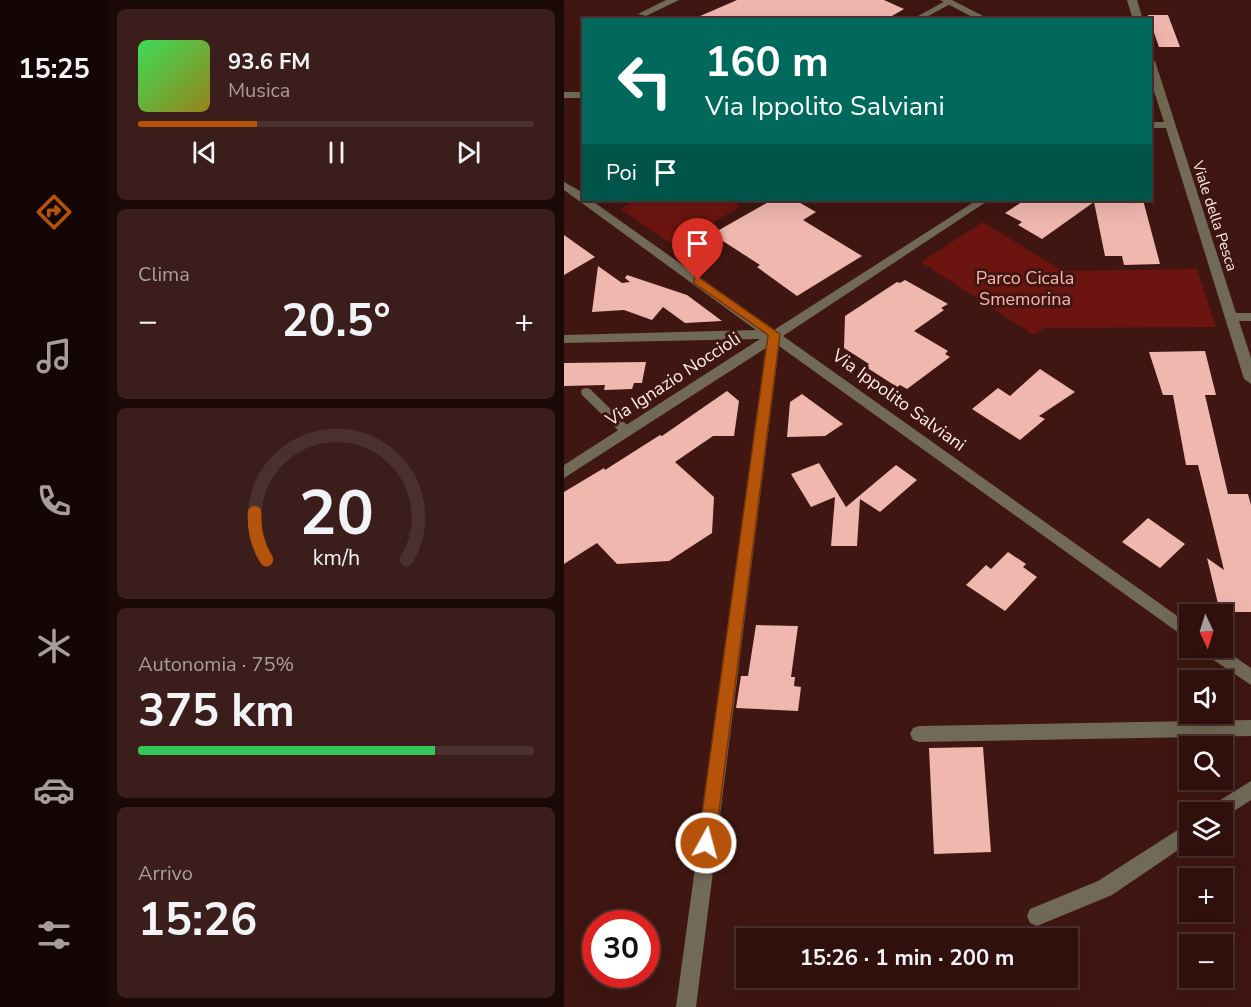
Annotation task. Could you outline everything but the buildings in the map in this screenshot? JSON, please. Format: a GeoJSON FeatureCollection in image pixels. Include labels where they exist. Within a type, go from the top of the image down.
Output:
{"type":"FeatureCollection","features":[{"type":"Feature","properties":{"kind":"street"},"geometry":{"type":"LineString","coordinates":[[643,14],[674,0]]}},
{"type":"Feature","properties":{"kind":"street"},"geometry":{"type":"LineString","coordinates":[[1132,0],[1137,18]]}},
{"type":"Feature","properties":{"kind":"street"},"geometry":{"type":"LineString","coordinates":[[948,1],[983,18]]}},
{"type":"Feature","properties":{"kind":"street","name":"Viale della Pesca"},"geometry":{"type":"LineString","coordinates":[[1154,83],[1170,125],[1251,380]]}},
{"type":"Feature","properties":{"kind":"street"},"geometry":{"type":"LineString","coordinates":[[564,95],[582,95]]}},
{"type":"Feature","properties":{"kind":"street"},"geometry":{"type":"LineString","coordinates":[[1152,125],[1170,125]]}},
{"type":"Feature","properties":{"kind":"street","name":"Via Ippolito Salviani"},"geometry":{"type":"LineString","coordinates":[[564,185],[582,198]]}},
{"type":"Feature","properties":{"kind":"street","name":"Via Ippolito Salviani"},"geometry":{"type":"LineString","coordinates":[[587,201],[1179,626]]}},
{"type":"Feature","properties":{"kind":"street","name":"Via Ignazio Noccioli"},"geometry":{"type":"LineString","coordinates":[[564,472],[982,201]]}},
{"type":"Feature","properties":{"kind":"street"},"geometry":{"type":"LineString","coordinates":[[1231,317],[1251,317]]}},
{"type":"Feature","properties":{"kind":"street"},"geometry":{"type":"LineString","coordinates":[[564,339],[774,334],[686,1007]]}},
{"type":"Feature","properties":{"kind":"street"},"geometry":{"type":"LineString","coordinates":[[1223,658],[1251,678]]}},
{"type":"Feature","properties":{"kind":"street"},"geometry":{"type":"LineString","coordinates":[[919,734],[1251,728]]}},
{"type":"Feature","properties":{"kind":"street"},"geometry":{"type":"LineString","coordinates":[[1233,802],[1251,790]]}},
{"type":"Feature","properties":{"kind":"street"},"geometry":{"type":"LineString","coordinates":[[1037,916],[1105,888],[1179,838]]}},
{"type":"Feature","properties":{"kind":"lane"},"geometry":{"type":"LineString","coordinates":[[918,18],[948,1]]}},
{"type":"Feature","properties":{"kind":"lane"},"geometry":{"type":"LineString","coordinates":[[585,392],[626,431]]}},
{"type":"Feature","properties":{"kind":"green space"},"geometry":{"type":"Polygon","coordinates":[[[636,201],[731,201],[740,207],[673,245],[620,209],[636,201]]]}},
{"type":"Feature","properties":{"kind":"green space","name":"Parco Cicala Smemorina"},"geometry":{"type":"Polygon","coordinates":[[[983,222],[1063,271],[1197,269],[1216,327],[1044,328],[1034,335],[921,262],[983,222]]]}},
{"type":"Feature","properties":{"kind":"route"},"geometry":{"type":"LineString","coordinates":[[698,280],[774,334],[706,843]]}}]}
